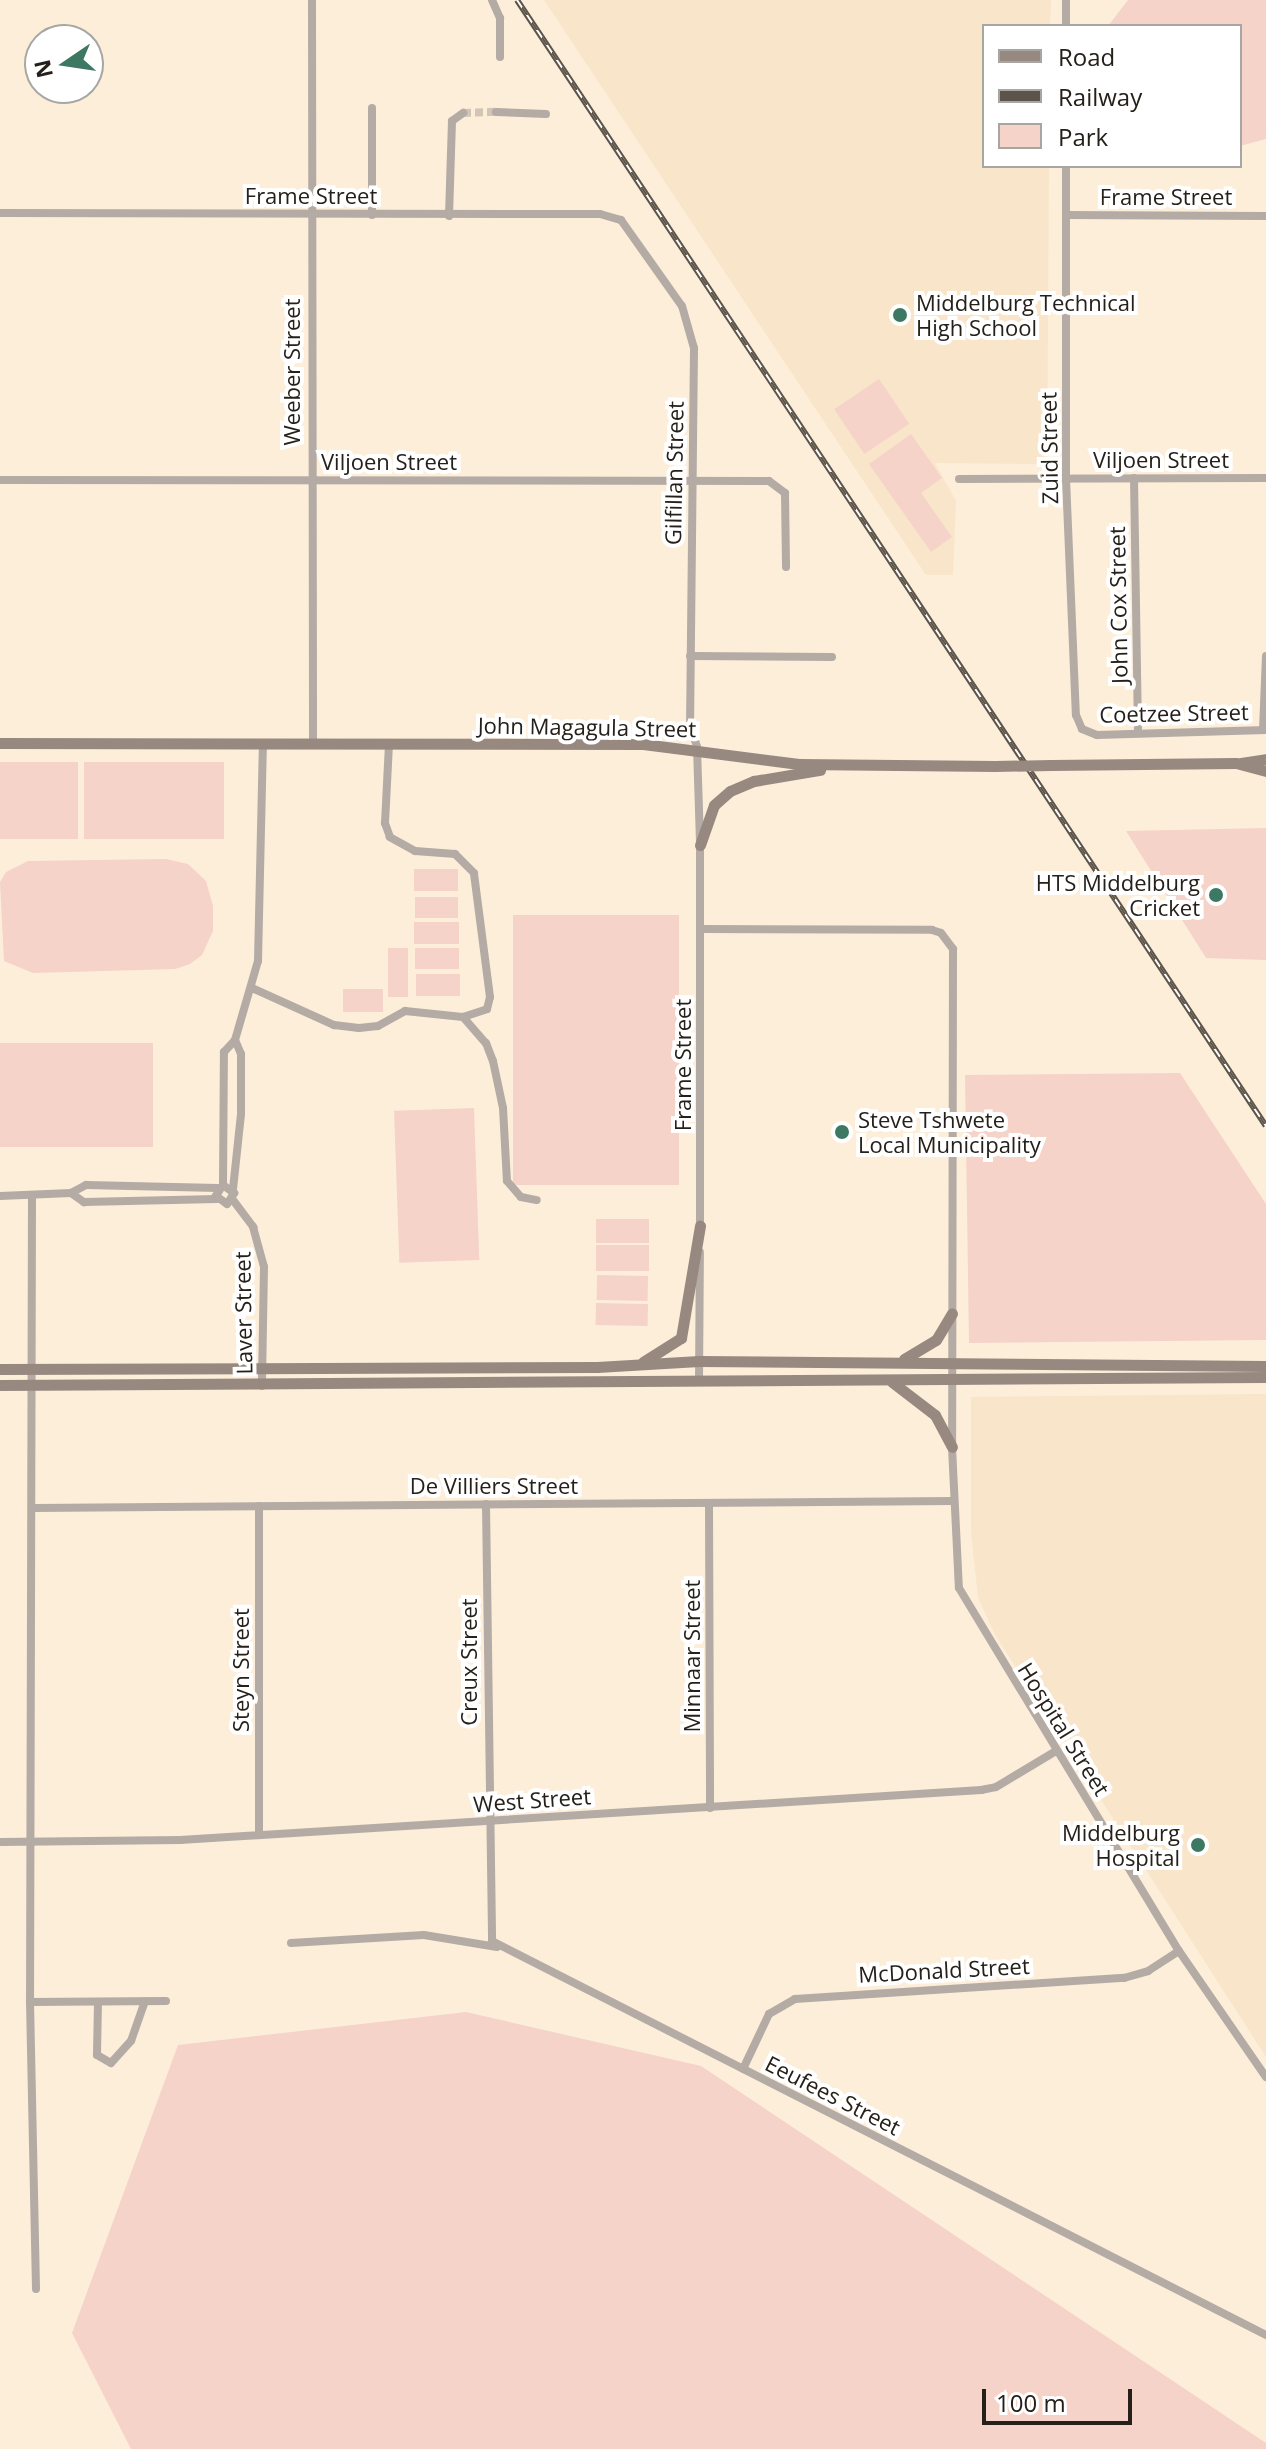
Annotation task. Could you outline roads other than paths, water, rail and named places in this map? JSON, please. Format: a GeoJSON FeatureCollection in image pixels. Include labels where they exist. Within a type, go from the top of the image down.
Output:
{"type":"FeatureCollection","features":[{"type":"Feature","properties":{"kind":"main road","name":"John Magagula Street"},"geometry":{"type":"LineString","coordinates":[[0,743],[697,747],[840,766],[1236,763],[1266,771]]}},
{"type":"Feature","properties":{"kind":"main road"},"geometry":{"type":"LineString","coordinates":[[1236,763],[1266,759]]}},
{"type":"Feature","properties":{"kind":"main road"},"geometry":{"type":"LineString","coordinates":[[700,845],[714,805],[730,791],[754,781],[840,766]]}},
{"type":"Feature","properties":{"kind":"main road"},"geometry":{"type":"LineString","coordinates":[[635,1365],[681,1338],[700,1226]]}},
{"type":"Feature","properties":{"kind":"main road"},"geometry":{"type":"LineString","coordinates":[[896,1362],[930,1346],[952,1313]]}},
{"type":"Feature","properties":{"kind":"main road"},"geometry":{"type":"LineString","coordinates":[[0,1369],[262,1371],[597,1367],[699,1361],[1266,1366]]}},
{"type":"Feature","properties":{"kind":"main road"},"geometry":{"type":"LineString","coordinates":[[597,1367],[597,1384]]}},
{"type":"Feature","properties":{"kind":"main road"},"geometry":{"type":"LineString","coordinates":[[440,1368],[440,1384]]}},
{"type":"Feature","properties":{"kind":"main road"},"geometry":{"type":"LineString","coordinates":[[0,1385],[262,1387],[1266,1377]]}},
{"type":"Feature","properties":{"kind":"main road"},"geometry":{"type":"LineString","coordinates":[[890,1380],[935,1415],[952,1447]]}},
{"type":"Feature","properties":{"kind":"street","name":"Weeber Street"},"geometry":{"type":"LineString","coordinates":[[312,0],[309,214],[313,744]]}},
{"type":"Feature","properties":{"kind":"street"},"geometry":{"type":"LineString","coordinates":[[492,0],[500,18],[500,57]]}},
{"type":"Feature","properties":{"kind":"street"},"geometry":{"type":"LineString","coordinates":[[1066,0],[1066,24]]}},
{"type":"Feature","properties":{"kind":"street"},"geometry":{"type":"LineString","coordinates":[[372,108],[372,215]]}},
{"type":"Feature","properties":{"kind":"street"},"geometry":{"type":"LineString","coordinates":[[496,112],[546,114]]}},
{"type":"Feature","properties":{"kind":"street"},"geometry":{"type":"LineString","coordinates":[[449,216],[452,121],[463,113]]}},
{"type":"Feature","properties":{"kind":"street","name":"Zuid Street"},"geometry":{"type":"LineString","coordinates":[[1066,168],[1066,479],[1075,705],[1082,729]]}},
{"type":"Feature","properties":{"kind":"street","name":"Frame Street"},"geometry":{"type":"LineString","coordinates":[[0,213],[600,214],[621,220]]}},
{"type":"Feature","properties":{"kind":"street","name":"Frame Street"},"geometry":{"type":"LineString","coordinates":[[1066,215],[1266,216]]}},
{"type":"Feature","properties":{"kind":"street","name":"Gilfillan Street"},"geometry":{"type":"LineString","coordinates":[[621,220],[692,328],[690,725],[697,747]]}},
{"type":"Feature","properties":{"kind":"street","name":"John Cox Street"},"geometry":{"type":"LineString","coordinates":[[1134,478],[1138,732]]}},
{"type":"Feature","properties":{"kind":"street","name":"Viljoen Street"},"geometry":{"type":"LineString","coordinates":[[959,479],[1266,478]]}},
{"type":"Feature","properties":{"kind":"street","name":"Viljoen Street"},"geometry":{"type":"LineString","coordinates":[[0,480],[691,479],[778,483],[786,501],[786,567]]}},
{"type":"Feature","properties":{"kind":"street"},"geometry":{"type":"LineString","coordinates":[[690,656],[832,657]]}},
{"type":"Feature","properties":{"kind":"street"},"geometry":{"type":"LineString","coordinates":[[1264,730],[1266,656]]}},
{"type":"Feature","properties":{"kind":"street","name":"Coetzee Street"},"geometry":{"type":"LineString","coordinates":[[1082,729],[1097,735],[1264,730]]}},
{"type":"Feature","properties":{"kind":"street"},"geometry":{"type":"LineString","coordinates":[[217,1199],[221,1186],[224,1052],[235,1040],[252,988],[264,843],[263,745]]}},
{"type":"Feature","properties":{"kind":"street"},"geometry":{"type":"LineString","coordinates":[[252,988],[347,1027],[378,1026],[405,1011],[463,1017],[487,1009],[490,997],[474,873],[455,854],[415,851],[390,837],[385,823],[389,745]]}},
{"type":"Feature","properties":{"kind":"street","name":"Frame Street"},"geometry":{"type":"LineString","coordinates":[[697,747],[700,845],[699,1382]]}},
{"type":"Feature","properties":{"kind":"street","name":"Hospital Street"},"geometry":{"type":"LineString","coordinates":[[700,929],[932,930],[946,938],[953,958],[952,1447],[959,1588],[1179,1951],[1266,2077]]}},
{"type":"Feature","properties":{"kind":"street"},"geometry":{"type":"LineString","coordinates":[[463,1017],[486,1043],[493,1061],[503,1108],[507,1181],[521,1197],[537,1200]]}},
{"type":"Feature","properties":{"kind":"street"},"geometry":{"type":"LineString","coordinates":[[71,1193],[84,1202],[217,1199],[227,1204],[233,1200],[241,1114],[241,1054],[235,1040]]}},
{"type":"Feature","properties":{"kind":"street"},"geometry":{"type":"LineString","coordinates":[[0,1196],[71,1193],[86,1185],[221,1186],[233,1189]]}},
{"type":"Feature","properties":{"kind":"street"},"geometry":{"type":"LineString","coordinates":[[156,1186],[156,1202]]}},
{"type":"Feature","properties":{"kind":"street"},"geometry":{"type":"LineString","coordinates":[[32,1195],[34,1508],[30,2002],[36,2289]]}},
{"type":"Feature","properties":{"kind":"street","name":"Laver Street"},"geometry":{"type":"LineString","coordinates":[[233,1200],[260,1241],[262,1387]]}},
{"type":"Feature","properties":{"kind":"street","name":"De Villiers Street"},"geometry":{"type":"LineString","coordinates":[[34,1508],[954,1501]]}},
{"type":"Feature","properties":{"kind":"street","name":"Minnaar Street"},"geometry":{"type":"LineString","coordinates":[[709,1503],[710,1808]]}},
{"type":"Feature","properties":{"kind":"street","name":"Creux Street"},"geometry":{"type":"LineString","coordinates":[[486,1504],[488,1820]]}},
{"type":"Feature","properties":{"kind":"street","name":"Steyn Street"},"geometry":{"type":"LineString","coordinates":[[259,1506],[259,1833]]}},
{"type":"Feature","properties":{"kind":"street","name":"West Street"},"geometry":{"type":"LineString","coordinates":[[0,1842],[259,1833],[981,1790],[996,1787],[1056,1751]]}},
{"type":"Feature","properties":{"kind":"street"},"geometry":{"type":"LineString","coordinates":[[488,1820],[489,1932],[502,1948]]}},
{"type":"Feature","properties":{"kind":"street","name":"Eeufees Street"},"geometry":{"type":"LineString","coordinates":[[291,1943],[424,1935],[502,1948],[1266,2335]]}},
{"type":"Feature","properties":{"kind":"street","name":"McDonald Street"},"geometry":{"type":"LineString","coordinates":[[743,2069],[769,2014],[795,1999],[1124,1978],[1148,1971],[1179,1951]]}},
{"type":"Feature","properties":{"kind":"street"},"geometry":{"type":"LineString","coordinates":[[98,2002],[97,2055],[111,2063],[131,2041],[145,2001]]}},
{"type":"Feature","properties":{"kind":"street"},"geometry":{"type":"LineString","coordinates":[[30,2002],[166,2001]]}},
{"type":"Feature","properties":{"kind":"tunnel"},"geometry":{"type":"LineString","coordinates":[[463,113],[496,112]]}},
{"type":"Feature","properties":{"kind":"railway"},"geometry":{"type":"LineString","coordinates":[[517,0],[1266,1126]]}},
{"type":"Feature","properties":{"kind":"place","name":"Middelburg Technical High School"},"geometry":{"type":"Point","coordinates":[900,315]}},
{"type":"Feature","properties":{"kind":"place","name":"HTS Middelburg Cricket"},"geometry":{"type":"Point","coordinates":[1216,895]}},
{"type":"Feature","properties":{"kind":"place","name":"Steve Tshwete Local Municipality"},"geometry":{"type":"Point","coordinates":[842,1132]}},
{"type":"Feature","properties":{"kind":"place","name":"Middelburg Hospital"},"geometry":{"type":"Point","coordinates":[1198,1845]}}]}
